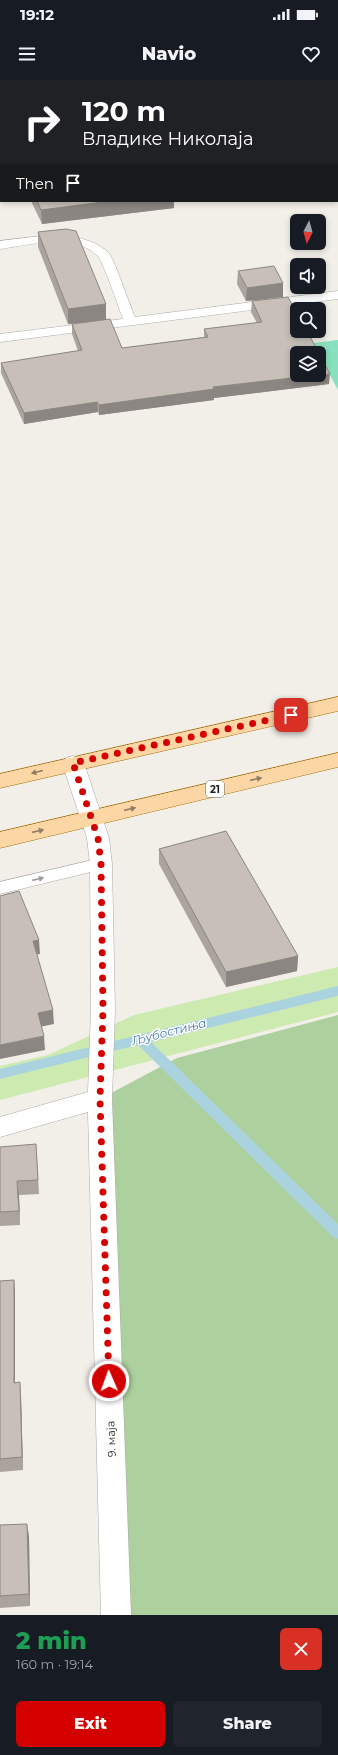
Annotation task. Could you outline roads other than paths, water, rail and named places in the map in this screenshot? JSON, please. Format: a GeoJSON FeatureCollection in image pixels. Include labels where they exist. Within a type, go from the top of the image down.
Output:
{"type":"FeatureCollection","features":[{"type":"Feature","properties":{"kind":"main road"},"geometry":{"type":"LineString","coordinates":[[0,781],[73,763],[338,704]]}},
{"type":"Feature","properties":{"kind":"main road","name":"21"},"geometry":{"type":"LineString","coordinates":[[0,840],[338,760]]}},
{"type":"Feature","properties":{"kind":"street","name":"9. маја"},"geometry":{"type":"LineString","coordinates":[[73,763],[98,838],[101,864],[103,1009],[100,1099],[116,1615]]}},
{"type":"Feature","properties":{"kind":"street"},"geometry":{"type":"LineString","coordinates":[[0,1127],[100,1099]]}},
{"type":"Feature","properties":{"kind":"lane"},"geometry":{"type":"LineString","coordinates":[[0,245],[60,239],[73,240],[96,248],[104,255],[130,321]]}},
{"type":"Feature","properties":{"kind":"lane"},"geometry":{"type":"LineString","coordinates":[[0,338],[338,295]]}},
{"type":"Feature","properties":{"kind":"lane"},"geometry":{"type":"LineString","coordinates":[[0,888],[101,864]]}},
{"type":"Feature","properties":{"kind":"waterway","name":"Љубостиња"},"geometry":{"type":"LineString","coordinates":[[0,1074],[338,991]]}},
{"type":"Feature","properties":{"kind":"waterway"},"geometry":{"type":"LineString","coordinates":[[141,1040],[338,1233]]}}]}
